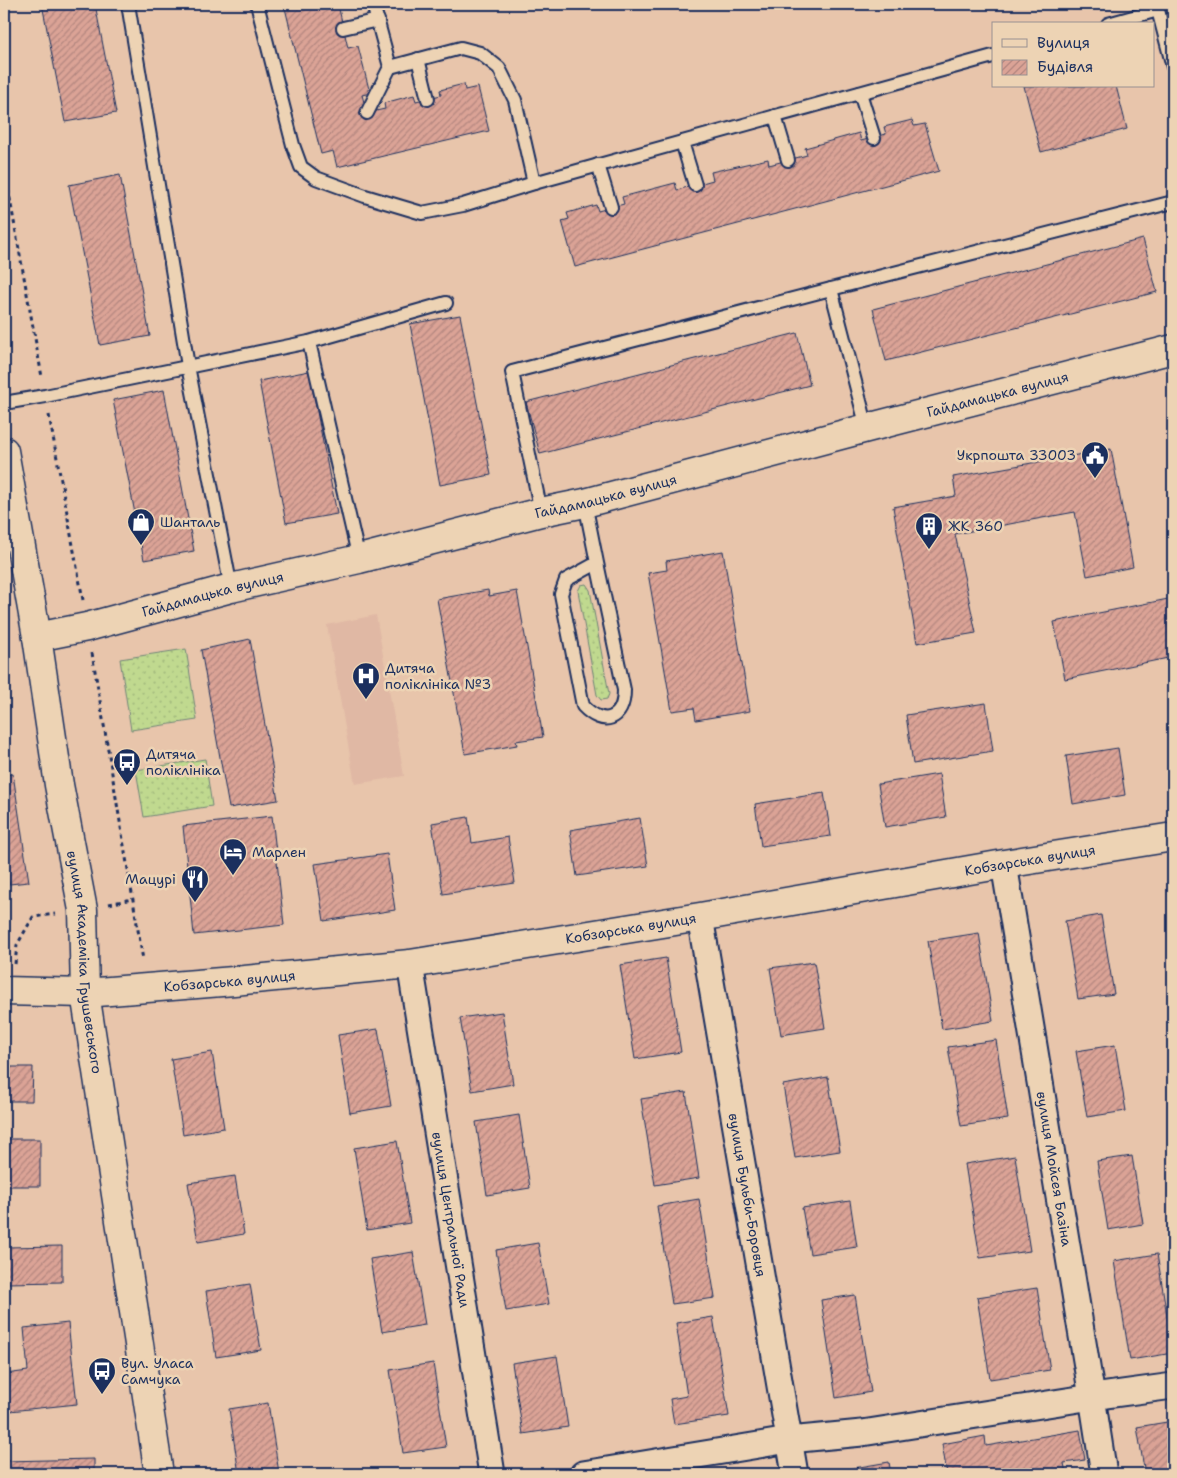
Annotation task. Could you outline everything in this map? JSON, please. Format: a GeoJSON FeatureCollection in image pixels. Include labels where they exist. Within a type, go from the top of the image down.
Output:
{"type":"FeatureCollection","features":[{"type":"Feature","properties":{"kind":"street","name":"Гайдамацька вулиця"},"geometry":{"type":"LineString","coordinates":[[36,637],[87,627],[231,588],[359,559],[541,512],[586,503],[1173,349]]}},
{"type":"Feature","properties":{"kind":"street","name":"вулиця Академіка Грушевського"},"geometry":{"type":"LineString","coordinates":[[4,451],[59,785],[83,910],[85,993],[159,1474]]}},
{"type":"Feature","properties":{"kind":"street","name":"Кобзарська вулиця"},"geometry":{"type":"LineString","coordinates":[[11,991],[85,993],[410,964],[1173,837]]}},
{"type":"Feature","properties":{"kind":"street","name":"вулиця Мойсея Базіна"},"geometry":{"type":"LineString","coordinates":[[1004,864],[1104,1474]]}},
{"type":"Feature","properties":{"kind":"street","name":"вулиця Бульби-Боровця"},"geometry":{"type":"LineString","coordinates":[[700,917],[794,1474]]}},
{"type":"Feature","properties":{"kind":"street","name":"вулиця Центральної Ради"},"geometry":{"type":"LineString","coordinates":[[410,964],[492,1474]]}},
{"type":"Feature","properties":{"kind":"street"},"geometry":{"type":"LineString","coordinates":[[583,1474],[789,1440],[862,1433],[1173,1386]]}},
{"type":"Feature","properties":{"kind":"lane"},"geometry":{"type":"LineString","coordinates":[[128,4],[188,366],[231,588]]}},
{"type":"Feature","properties":{"kind":"lane"},"geometry":{"type":"LineString","coordinates":[[257,4],[293,146],[301,167],[316,178],[365,196],[422,213],[463,206],[534,183],[992,56]]}},
{"type":"Feature","properties":{"kind":"lane"},"geometry":{"type":"LineString","coordinates":[[367,113],[390,66],[373,4]]}},
{"type":"Feature","properties":{"kind":"lane"},"geometry":{"type":"LineString","coordinates":[[1115,22],[1158,10],[1173,67]]}},
{"type":"Feature","properties":{"kind":"lane"},"geometry":{"type":"LineString","coordinates":[[343,28],[378,20]]}},
{"type":"Feature","properties":{"kind":"lane"},"geometry":{"type":"LineString","coordinates":[[390,66],[461,48],[480,53],[500,68],[515,100],[534,183]]}},
{"type":"Feature","properties":{"kind":"lane"},"geometry":{"type":"LineString","coordinates":[[418,59],[428,99]]}},
{"type":"Feature","properties":{"kind":"lane"},"geometry":{"type":"LineString","coordinates":[[860,92],[874,138]]}},
{"type":"Feature","properties":{"kind":"lane"},"geometry":{"type":"LineString","coordinates":[[775,116],[788,160]]}},
{"type":"Feature","properties":{"kind":"lane"},"geometry":{"type":"LineString","coordinates":[[682,142],[695,185]]}},
{"type":"Feature","properties":{"kind":"lane"},"geometry":{"type":"LineString","coordinates":[[598,166],[611,207]]}},
{"type":"Feature","properties":{"kind":"lane"},"geometry":{"type":"LineString","coordinates":[[541,512],[512,372],[1173,202]]}},
{"type":"Feature","properties":{"kind":"lane"},"geometry":{"type":"LineString","coordinates":[[831,289],[867,428]]}},
{"type":"Feature","properties":{"kind":"lane"},"geometry":{"type":"LineString","coordinates":[[4,402],[45,396],[309,342],[446,303]]}},
{"type":"Feature","properties":{"kind":"lane"},"geometry":{"type":"LineString","coordinates":[[309,342],[359,559]]}},
{"type":"Feature","properties":{"kind":"lane"},"geometry":{"type":"LineString","coordinates":[[586,503],[624,690],[624,700],[621,709],[614,716],[603,719],[590,714],[582,706],[561,594],[566,580],[597,563]]}},
{"type":"Feature","properties":{"kind":"path"},"geometry":{"type":"LineString","coordinates":[[4,166],[87,627],[147,988]]}},
{"type":"Feature","properties":{"kind":"path"},"geometry":{"type":"LineString","coordinates":[[11,991],[17,945],[33,917],[83,910],[132,899]]}},
{"type":"Feature","properties":{"kind":"shaded area","name":"Дитяча поліклініка №3"},"geometry":{"type":"Polygon","coordinates":[[[376,615],[404,776],[355,784],[327,625],[376,615]]]}},
{"type":"Feature","properties":{"kind":"green space"},"geometry":{"type":"Polygon","coordinates":[[[586,584],[590,590],[609,694],[607,699],[601,700],[597,695],[578,591],[581,585],[586,584]]]}},
{"type":"Feature","properties":{"kind":"green space"},"geometry":{"type":"Polygon","coordinates":[[[186,649],[197,720],[131,730],[120,659],[186,649]]]}},
{"type":"Feature","properties":{"kind":"green space"},"geometry":{"type":"Polygon","coordinates":[[[205,759],[212,806],[144,817],[136,770],[205,759]]]}},
{"type":"Feature","properties":{"kind":"building"},"geometry":{"type":"Polygon","coordinates":[[[42,4],[95,4],[116,113],[65,122],[42,4]]]}},
{"type":"Feature","properties":{"kind":"building"},"geometry":{"type":"Polygon","coordinates":[[[284,4],[346,4],[346,7],[339,9],[348,48],[358,46],[370,93],[362,95],[367,113],[385,109],[384,103],[414,95],[416,101],[441,95],[440,90],[464,84],[465,90],[478,87],[489,131],[337,167],[333,151],[321,154],[284,4]]]}},
{"type":"Feature","properties":{"kind":"building"},"geometry":{"type":"Polygon","coordinates":[[[1025,88],[1117,88],[1127,129],[1041,152],[1025,88]]]}},
{"type":"Feature","properties":{"kind":"building"},"geometry":{"type":"Polygon","coordinates":[[[912,120],[914,126],[925,124],[939,171],[575,267],[562,221],[569,219],[567,213],[596,205],[598,211],[624,204],[622,197],[675,183],[677,190],[713,180],[711,172],[768,159],[769,165],[807,155],[805,148],[859,133],[861,141],[886,134],[884,127],[912,120]]]}},
{"type":"Feature","properties":{"kind":"building"},"geometry":{"type":"Polygon","coordinates":[[[120,175],[150,336],[100,345],[69,185],[120,175]]]}},
{"type":"Feature","properties":{"kind":"building"},"geometry":{"type":"Polygon","coordinates":[[[1143,239],[1157,292],[886,361],[873,309],[1143,239]]]}},
{"type":"Feature","properties":{"kind":"building"},"geometry":{"type":"Polygon","coordinates":[[[460,315],[491,475],[440,485],[410,324],[460,315]]]}},
{"type":"Feature","properties":{"kind":"building"},"geometry":{"type":"Polygon","coordinates":[[[797,333],[810,385],[540,454],[526,402],[797,333]]]}},
{"type":"Feature","properties":{"kind":"building"},"geometry":{"type":"Polygon","coordinates":[[[309,371],[337,514],[286,523],[259,381],[309,371]]]}},
{"type":"Feature","properties":{"kind":"building"},"geometry":{"type":"Polygon","coordinates":[[[164,390],[194,551],[144,560],[113,400],[164,390]]]}},
{"type":"Feature","properties":{"kind":"building","name":"ЖК 360"},"geometry":{"type":"Polygon","coordinates":[[[1111,449],[1133,567],[1087,576],[1075,512],[955,534],[976,633],[917,643],[893,507],[956,496],[953,477],[1111,449]]]}},
{"type":"Feature","properties":{"kind":"building"},"geometry":{"type":"Polygon","coordinates":[[[723,551],[750,711],[696,720],[694,708],[672,711],[648,573],[667,570],[666,561],[723,551]]]}},
{"type":"Feature","properties":{"kind":"building"},"geometry":{"type":"Polygon","coordinates":[[[488,590],[489,596],[517,591],[543,737],[516,741],[517,745],[465,754],[437,599],[488,590]]]}},
{"type":"Feature","properties":{"kind":"building"},"geometry":{"type":"Polygon","coordinates":[[[1173,598],[1173,657],[1065,679],[1054,622],[1173,598]]]}},
{"type":"Feature","properties":{"kind":"building"},"geometry":{"type":"Polygon","coordinates":[[[250,639],[278,800],[229,808],[201,650],[250,639]]]}},
{"type":"Feature","properties":{"kind":"building"},"geometry":{"type":"Polygon","coordinates":[[[986,703],[993,751],[913,764],[906,715],[986,703]]]}},
{"type":"Feature","properties":{"kind":"building"},"geometry":{"type":"Polygon","coordinates":[[[1118,748],[1125,795],[1073,804],[1066,756],[1118,748]]]}},
{"type":"Feature","properties":{"kind":"building"},"geometry":{"type":"Polygon","coordinates":[[[13,774],[29,882],[9,884],[4,850],[4,775],[13,774]]]}},
{"type":"Feature","properties":{"kind":"building"},"geometry":{"type":"Polygon","coordinates":[[[939,774],[946,817],[885,827],[878,784],[939,774]]]}},
{"type":"Feature","properties":{"kind":"building"},"geometry":{"type":"Polygon","coordinates":[[[824,793],[831,836],[761,846],[755,804],[824,793]]]}},
{"type":"Feature","properties":{"kind":"building","name":"Марлен"},"geometry":{"type":"Polygon","coordinates":[[[272,816],[284,925],[194,935],[183,826],[272,816]]]}},
{"type":"Feature","properties":{"kind":"building"},"geometry":{"type":"Polygon","coordinates":[[[468,817],[472,843],[508,837],[515,883],[443,894],[432,823],[468,817]]]}},
{"type":"Feature","properties":{"kind":"building"},"geometry":{"type":"Polygon","coordinates":[[[640,818],[648,866],[577,876],[570,830],[640,818]]]}},
{"type":"Feature","properties":{"kind":"building"},"geometry":{"type":"Polygon","coordinates":[[[387,854],[395,910],[324,921],[315,864],[387,854]]]}},
{"type":"Feature","properties":{"kind":"building"},"geometry":{"type":"Polygon","coordinates":[[[1101,915],[1114,994],[1078,999],[1065,921],[1101,915]]]}},
{"type":"Feature","properties":{"kind":"building"},"geometry":{"type":"Polygon","coordinates":[[[979,933],[993,1021],[942,1029],[928,941],[979,933]]]}},
{"type":"Feature","properties":{"kind":"building"},"geometry":{"type":"Polygon","coordinates":[[[666,958],[681,1052],[635,1059],[620,965],[666,958]]]}},
{"type":"Feature","properties":{"kind":"building"},"geometry":{"type":"Polygon","coordinates":[[[814,962],[825,1028],[781,1035],[770,968],[814,962]]]}},
{"type":"Feature","properties":{"kind":"building"},"geometry":{"type":"Polygon","coordinates":[[[502,1012],[513,1084],[472,1091],[460,1018],[502,1012]]]}},
{"type":"Feature","properties":{"kind":"building"},"geometry":{"type":"Polygon","coordinates":[[[378,1029],[391,1106],[350,1113],[338,1035],[378,1029]]]}},
{"type":"Feature","properties":{"kind":"building"},"geometry":{"type":"Polygon","coordinates":[[[996,1040],[1008,1119],[961,1126],[948,1047],[996,1040]]]}},
{"type":"Feature","properties":{"kind":"building"},"geometry":{"type":"Polygon","coordinates":[[[1115,1045],[1126,1111],[1087,1117],[1076,1051],[1115,1045]]]}},
{"type":"Feature","properties":{"kind":"building"},"geometry":{"type":"Polygon","coordinates":[[[212,1052],[224,1128],[183,1135],[171,1059],[212,1052]]]}},
{"type":"Feature","properties":{"kind":"building"},"geometry":{"type":"Polygon","coordinates":[[[4,1067],[33,1067],[32,1101],[4,1101],[4,1067]]]}},
{"type":"Feature","properties":{"kind":"building"},"geometry":{"type":"Polygon","coordinates":[[[828,1077],[840,1151],[795,1158],[783,1085],[828,1077]]]}},
{"type":"Feature","properties":{"kind":"building"},"geometry":{"type":"Polygon","coordinates":[[[686,1092],[699,1178],[655,1185],[641,1099],[686,1092]]]}},
{"type":"Feature","properties":{"kind":"building"},"geometry":{"type":"Polygon","coordinates":[[[519,1115],[530,1188],[487,1195],[476,1122],[519,1115]]]}},
{"type":"Feature","properties":{"kind":"building"},"geometry":{"type":"Polygon","coordinates":[[[4,1139],[40,1139],[40,1186],[4,1186],[4,1139]]]}},
{"type":"Feature","properties":{"kind":"building"},"geometry":{"type":"Polygon","coordinates":[[[397,1141],[410,1223],[367,1230],[354,1148],[397,1141]]]}},
{"type":"Feature","properties":{"kind":"building"},"geometry":{"type":"Polygon","coordinates":[[[1015,1156],[1030,1251],[980,1258],[965,1164],[1015,1156]]]}},
{"type":"Feature","properties":{"kind":"building"},"geometry":{"type":"Polygon","coordinates":[[[1132,1156],[1143,1224],[1108,1230],[1097,1161],[1132,1156]]]}},
{"type":"Feature","properties":{"kind":"building"},"geometry":{"type":"Polygon","coordinates":[[[235,1176],[244,1234],[198,1242],[188,1183],[235,1176]]]}},
{"type":"Feature","properties":{"kind":"building"},"geometry":{"type":"Polygon","coordinates":[[[699,1199],[715,1298],[672,1304],[657,1206],[699,1199]]]}},
{"type":"Feature","properties":{"kind":"building"},"geometry":{"type":"Polygon","coordinates":[[[850,1201],[857,1247],[810,1254],[802,1208],[850,1201]]]}},
{"type":"Feature","properties":{"kind":"building"},"geometry":{"type":"Polygon","coordinates":[[[538,1243],[549,1304],[506,1311],[496,1250],[538,1243]]]}},
{"type":"Feature","properties":{"kind":"building"},"geometry":{"type":"Polygon","coordinates":[[[62,1246],[62,1282],[6,1283],[6,1247],[62,1246]]]}},
{"type":"Feature","properties":{"kind":"building"},"geometry":{"type":"Polygon","coordinates":[[[413,1252],[425,1325],[382,1332],[370,1259],[413,1252]]]}},
{"type":"Feature","properties":{"kind":"building"},"geometry":{"type":"Polygon","coordinates":[[[1157,1254],[1173,1353],[1130,1360],[1114,1261],[1157,1254]]]}},
{"type":"Feature","properties":{"kind":"building"},"geometry":{"type":"Polygon","coordinates":[[[250,1284],[261,1350],[216,1357],[206,1291],[250,1284]]]}},
{"type":"Feature","properties":{"kind":"building"},"geometry":{"type":"Polygon","coordinates":[[[1037,1288],[1050,1370],[990,1379],[977,1297],[1037,1288]]]}},
{"type":"Feature","properties":{"kind":"building"},"geometry":{"type":"Polygon","coordinates":[[[855,1295],[871,1392],[836,1398],[821,1300],[855,1295]]]}},
{"type":"Feature","properties":{"kind":"building"},"geometry":{"type":"Polygon","coordinates":[[[713,1317],[729,1416],[674,1424],[670,1399],[687,1396],[676,1323],[713,1317]]]}},
{"type":"Feature","properties":{"kind":"building"},"geometry":{"type":"Polygon","coordinates":[[[68,1323],[77,1404],[10,1411],[6,1374],[28,1371],[24,1328],[68,1323]]]}},
{"type":"Feature","properties":{"kind":"building"},"geometry":{"type":"Polygon","coordinates":[[[557,1356],[568,1427],[523,1434],[512,1363],[557,1356]]]}},
{"type":"Feature","properties":{"kind":"building"},"geometry":{"type":"Polygon","coordinates":[[[433,1363],[446,1447],[403,1453],[390,1370],[433,1363]]]}},
{"type":"Feature","properties":{"kind":"building"},"geometry":{"type":"Polygon","coordinates":[[[268,1403],[279,1473],[239,1474],[229,1409],[268,1403]]]}},
{"type":"Feature","properties":{"kind":"building"},"geometry":{"type":"Polygon","coordinates":[[[1173,1421],[1173,1474],[1145,1474],[1137,1427],[1173,1421]]]}},
{"type":"Feature","properties":{"kind":"building"},"geometry":{"type":"Polygon","coordinates":[[[1080,1430],[1085,1460],[1064,1463],[1066,1474],[1018,1474],[1018,1472],[1004,1474],[947,1474],[942,1444],[985,1436],[986,1446],[1080,1430]]]}},
{"type":"Feature","properties":{"kind":"building"},"geometry":{"type":"Polygon","coordinates":[[[94,1459],[94,1474],[4,1474],[4,1461],[94,1459]]]}},
{"type":"Feature","properties":{"kind":"building"},"geometry":{"type":"Polygon","coordinates":[[[889,1462],[891,1474],[842,1474],[842,1470],[889,1462]]]}},
{"type":"Feature","properties":{"kind":"place","name":"Укрпошта 33003"},"geometry":{"type":"Point","coordinates":[1095,479]}},
{"type":"Feature","properties":{"kind":"place","name":"Шанталь"},"geometry":{"type":"Point","coordinates":[141,546]}},
{"type":"Feature","properties":{"kind":"place","name":"ЖК 360"},"geometry":{"type":"Point","coordinates":[929,550]}},
{"type":"Feature","properties":{"kind":"place","name":"Дитяча поліклініка №3"},"geometry":{"type":"Point","coordinates":[366,700]}},
{"type":"Feature","properties":{"kind":"place","name":"Дитяча поліклініка"},"geometry":{"type":"Point","coordinates":[127,786]}},
{"type":"Feature","properties":{"kind":"place","name":"Марлен"},"geometry":{"type":"Point","coordinates":[233,876]}},
{"type":"Feature","properties":{"kind":"place","name":"Мацурі"},"geometry":{"type":"Point","coordinates":[195,903]}},
{"type":"Feature","properties":{"kind":"place","name":"Вул. Уласа Самчука"},"geometry":{"type":"Point","coordinates":[102,1395]}}]}
